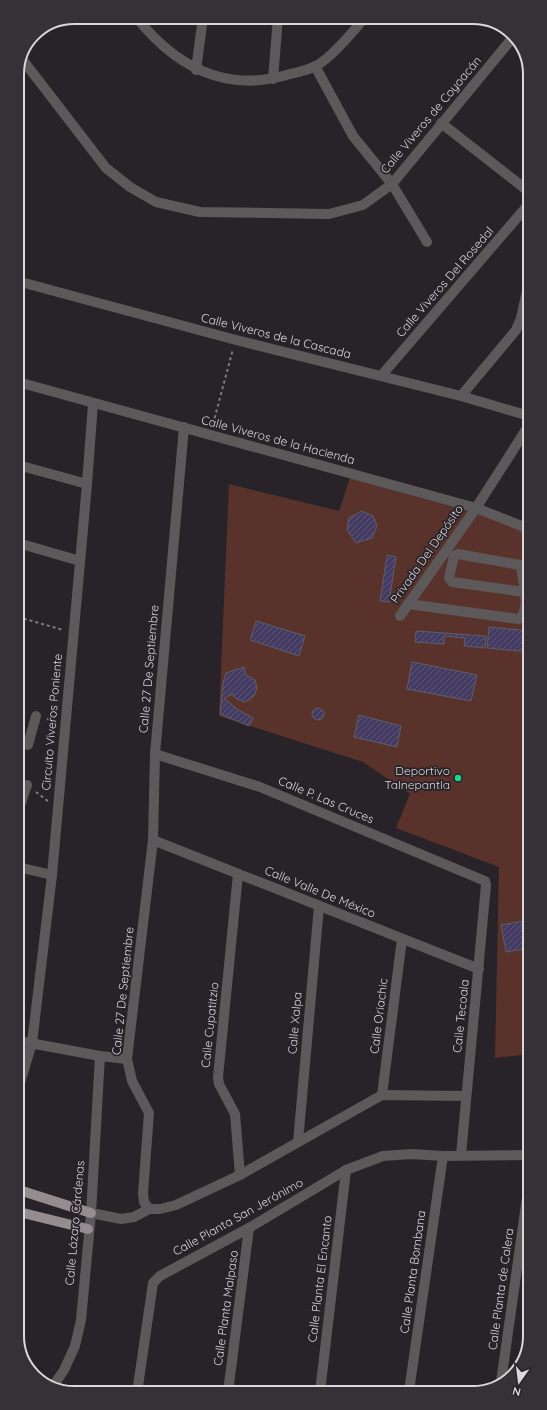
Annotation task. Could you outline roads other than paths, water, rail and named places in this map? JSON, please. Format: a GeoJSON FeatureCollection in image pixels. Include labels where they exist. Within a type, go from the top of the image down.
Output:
{"type":"FeatureCollection","features":[{"type":"Feature","properties":{"kind":"main road"},"geometry":{"type":"LineString","coordinates":[[24,1192],[90,1213]]}},
{"type":"Feature","properties":{"kind":"main road"},"geometry":{"type":"LineString","coordinates":[[24,1213],[88,1229]]}},
{"type":"Feature","properties":{"kind":"street"},"geometry":{"type":"LineString","coordinates":[[143,24],[173,55],[196,70],[235,81],[274,79],[315,66],[349,36],[359,24]]}},
{"type":"Feature","properties":{"kind":"street"},"geometry":{"type":"LineString","coordinates":[[196,70],[202,24]]}},
{"type":"Feature","properties":{"kind":"street"},"geometry":{"type":"LineString","coordinates":[[274,79],[278,24]]}},
{"type":"Feature","properties":{"kind":"street","name":"Calle Viveros de Coyoacán"},"geometry":{"type":"LineString","coordinates":[[25,64],[106,168],[130,188],[156,202],[200,212],[329,214],[363,205],[392,184],[510,41]]}},
{"type":"Feature","properties":{"kind":"street"},"geometry":{"type":"LineString","coordinates":[[315,66],[353,136],[392,184],[427,242]]}},
{"type":"Feature","properties":{"kind":"street"},"geometry":{"type":"LineString","coordinates":[[441,123],[523,187]]}},
{"type":"Feature","properties":{"kind":"street","name":"Calle Viveros Del Rosedal"},"geometry":{"type":"LineString","coordinates":[[381,376],[523,211]]}},
{"type":"Feature","properties":{"kind":"street","name":"Calle Viveros de la Cascada"},"geometry":{"type":"LineString","coordinates":[[24,283],[236,340],[461,396],[523,414]]}},
{"type":"Feature","properties":{"kind":"street"},"geometry":{"type":"LineString","coordinates":[[461,396],[516,330],[523,309]]}},
{"type":"Feature","properties":{"kind":"street","name":"Calle Viveros de la Hacienda"},"geometry":{"type":"LineString","coordinates":[[24,384],[93,404],[184,427],[476,508],[523,527]]}},
{"type":"Feature","properties":{"kind":"street","name":"Circuito Viveros Poniente"},"geometry":{"type":"LineString","coordinates":[[24,1069],[32,1043],[52,875],[93,404]]}},
{"type":"Feature","properties":{"kind":"street","name":"Calle 27 De Septiembre"},"geometry":{"type":"LineString","coordinates":[[149,1209],[144,1202],[143,1193],[149,1113],[132,1081],[127,1059],[153,840],[155,754],[184,427]]}},
{"type":"Feature","properties":{"kind":"street","name":"Privada Del Depósito"},"geometry":{"type":"LineString","coordinates":[[400,616],[476,508],[523,434]]}},
{"type":"Feature","properties":{"kind":"street"},"geometry":{"type":"LineString","coordinates":[[24,467],[87,484]]}},
{"type":"Feature","properties":{"kind":"street"},"geometry":{"type":"LineString","coordinates":[[24,545],[80,561]]}},
{"type":"Feature","properties":{"kind":"street"},"geometry":{"type":"LineString","coordinates":[[523,585],[520,565],[458,554],[454,556],[449,578],[452,582],[523,592]]}},
{"type":"Feature","properties":{"kind":"street"},"geometry":{"type":"LineString","coordinates":[[408,604],[518,618],[523,615]]}},
{"type":"Feature","properties":{"kind":"street"},"geometry":{"type":"LineString","coordinates":[[28,745],[36,716]]}},
{"type":"Feature","properties":{"kind":"street","name":"Calle P. Las Cruces"},"geometry":{"type":"LineString","coordinates":[[155,754],[260,787],[484,879]]}},
{"type":"Feature","properties":{"kind":"street"},"geometry":{"type":"LineString","coordinates":[[24,794],[27,785]]}},
{"type":"Feature","properties":{"kind":"street","name":"Calle Valle De México"},"geometry":{"type":"LineString","coordinates":[[153,840],[478,969]]}},
{"type":"Feature","properties":{"kind":"street"},"geometry":{"type":"LineString","coordinates":[[24,868],[52,875]]}},
{"type":"Feature","properties":{"kind":"street","name":"Calle Cupatitzio"},"geometry":{"type":"LineString","coordinates":[[238,874],[218,1077],[219,1084],[235,1114],[240,1175]]}},
{"type":"Feature","properties":{"kind":"street","name":"Calle Tecoala"},"geometry":{"type":"LineString","coordinates":[[461,1155],[486,885],[484,879]]}},
{"type":"Feature","properties":{"kind":"street","name":"Calle Xalpa"},"geometry":{"type":"LineString","coordinates":[[298,1142],[318,906]]}},
{"type":"Feature","properties":{"kind":"street","name":"Calle Oriachic"},"geometry":{"type":"LineString","coordinates":[[382,1096],[402,939]]}},
{"type":"Feature","properties":{"kind":"street"},"geometry":{"type":"LineString","coordinates":[[24,1042],[100,1056],[127,1059]]}},
{"type":"Feature","properties":{"kind":"street","name":"Calle Lázaro Cárdenas"},"geometry":{"type":"LineString","coordinates":[[56,1382],[64,1370],[75,1346],[81,1320],[90,1213],[100,1056]]}},
{"type":"Feature","properties":{"kind":"street"},"geometry":{"type":"LineString","coordinates":[[90,1213],[121,1219],[134,1217],[149,1209],[160,1209],[176,1205],[240,1175],[382,1096],[466,1096]]}},
{"type":"Feature","properties":{"kind":"street","name":"Calle Planta San Jerónimo"},"geometry":{"type":"LineString","coordinates":[[138,1386],[154,1283],[160,1276],[249,1228],[346,1170],[383,1156],[411,1154],[443,1156],[523,1155]]}},
{"type":"Feature","properties":{"kind":"street","name":"Calle Planta Bombana"},"geometry":{"type":"LineString","coordinates":[[410,1386],[443,1156]]}},
{"type":"Feature","properties":{"kind":"street","name":"Calle Planta El Encanto"},"geometry":{"type":"LineString","coordinates":[[321,1386],[346,1170]]}},
{"type":"Feature","properties":{"kind":"street","name":"Calle Planta de Calera"},"geometry":{"type":"LineString","coordinates":[[504,1362],[523,1226]]}},
{"type":"Feature","properties":{"kind":"street","name":"Calle Planta Malpaso"},"geometry":{"type":"LineString","coordinates":[[229,1386],[249,1228]]}},
{"type":"Feature","properties":{"kind":"place","name":"Deportivo Talnepantla"},"geometry":{"type":"Point","coordinates":[458,778]}}]}
